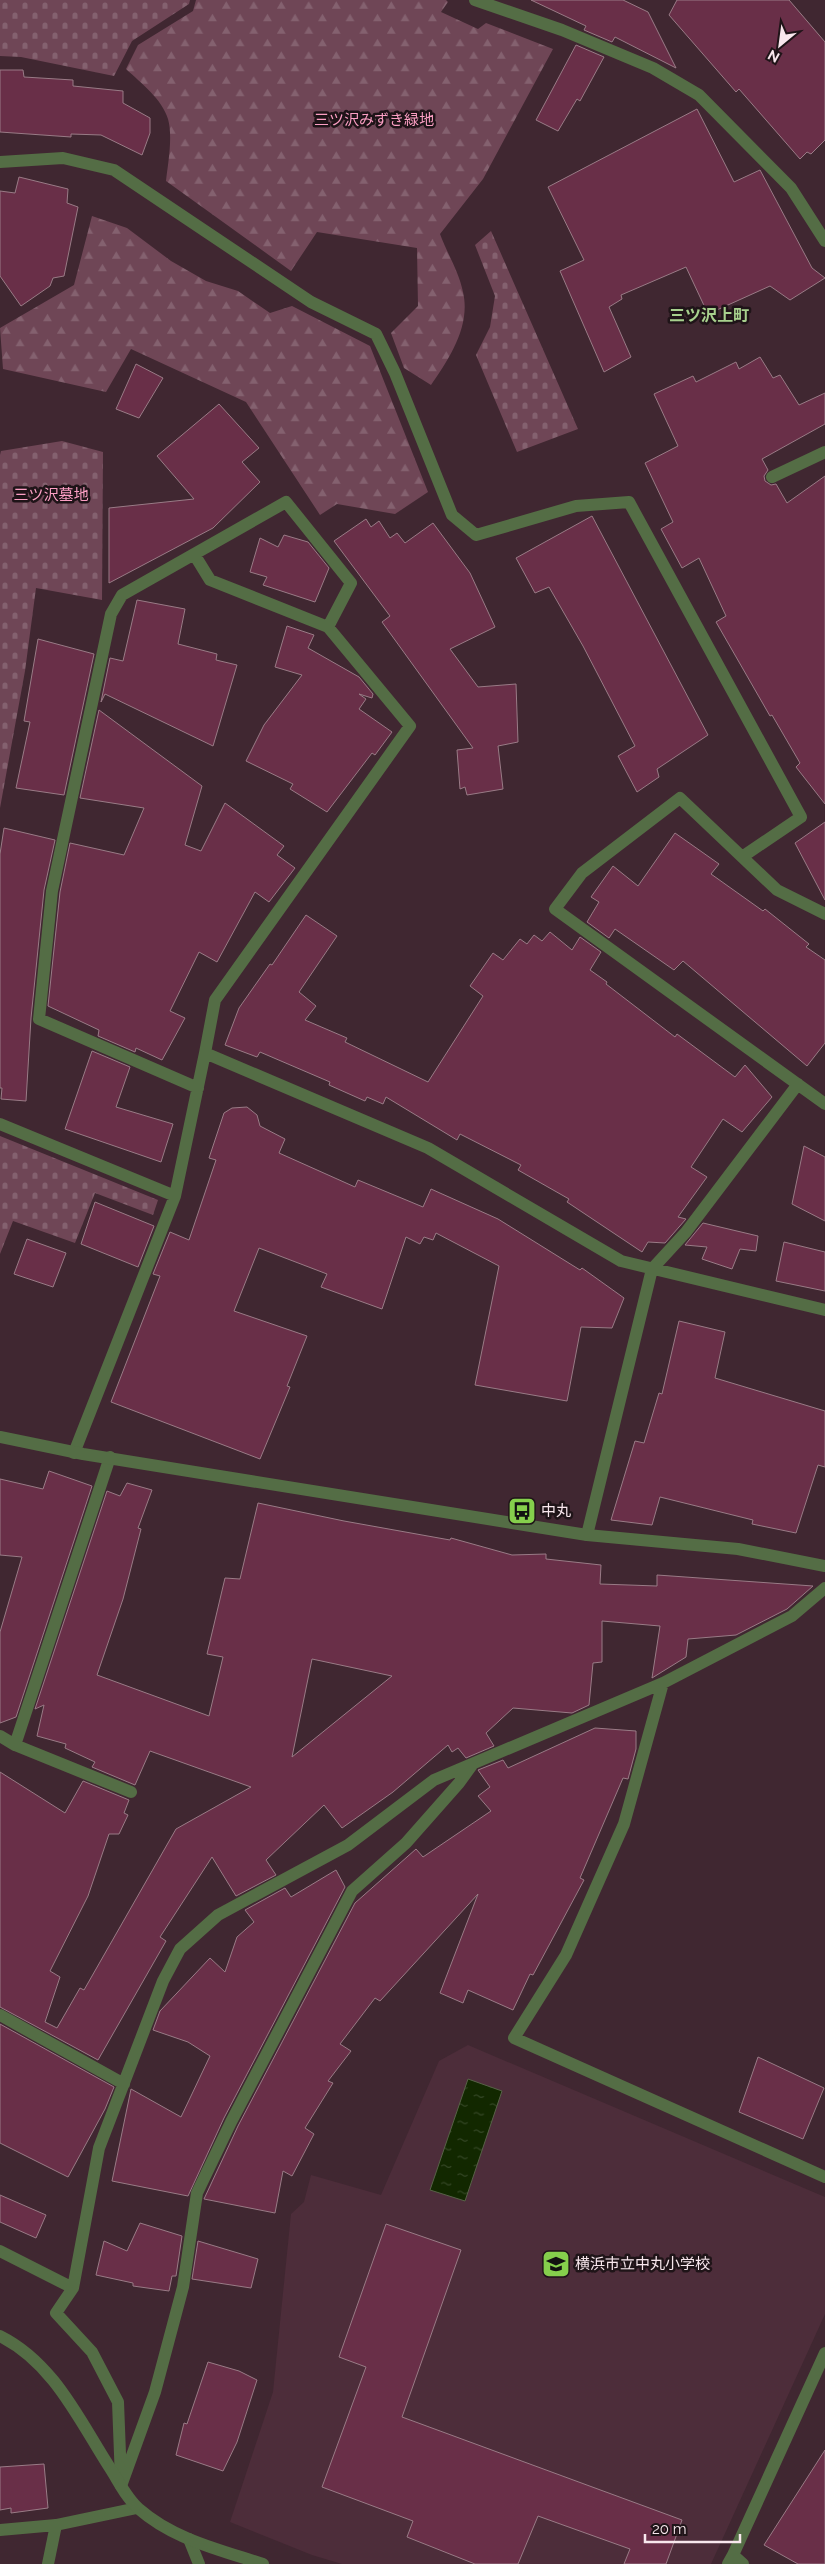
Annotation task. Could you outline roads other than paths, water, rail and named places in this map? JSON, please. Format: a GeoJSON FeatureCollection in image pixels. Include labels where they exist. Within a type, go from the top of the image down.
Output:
{"type":"FeatureCollection","features":[{"type":"Feature","properties":{"kind":"street"},"geometry":{"type":"LineString","coordinates":[[475,0],[562,30],[644,64],[699,95],[791,188],[825,241]]}},
{"type":"Feature","properties":{"kind":"street"},"geometry":{"type":"LineString","coordinates":[[0,162],[63,158],[114,170],[312,302],[376,334],[395,372],[452,515],[476,536],[576,506],[629,502],[801,817],[742,857]]}},
{"type":"Feature","properties":{"kind":"street"},"geometry":{"type":"LineString","coordinates":[[772,477],[825,452]]}},
{"type":"Feature","properties":{"kind":"street"},"geometry":{"type":"LineString","coordinates":[[198,1088],[39,1019],[52,891],[111,614],[122,595],[286,502],[351,583],[328,627]]}},
{"type":"Feature","properties":{"kind":"street"},"geometry":{"type":"LineString","coordinates":[[74,1452],[175,1196],[215,1000],[410,726],[328,627],[210,580],[194,554]]}},
{"type":"Feature","properties":{"kind":"street"},"geometry":{"type":"LineString","coordinates":[[825,914],[777,890],[680,798],[582,873],[555,909],[825,1104]]}},
{"type":"Feature","properties":{"kind":"street"},"geometry":{"type":"LineString","coordinates":[[205,1054],[428,1148],[620,1261],[825,1310]]}},
{"type":"Feature","properties":{"kind":"street"},"geometry":{"type":"LineString","coordinates":[[587,1535],[652,1269],[686,1232],[798,1084]]}},
{"type":"Feature","properties":{"kind":"street"},"geometry":{"type":"LineString","coordinates":[[0,1124],[175,1196]]}},
{"type":"Feature","properties":{"kind":"street"},"geometry":{"type":"LineString","coordinates":[[0,1437],[74,1452],[587,1535],[738,1549],[825,1566]]}},
{"type":"Feature","properties":{"kind":"street"},"geometry":{"type":"LineString","coordinates":[[15,1745],[110,1457]]}},
{"type":"Feature","properties":{"kind":"street"},"geometry":{"type":"LineString","coordinates":[[121,2486],[118,2402],[92,2352],[56,2313],[73,2288],[100,2148],[163,1981],[180,1949],[218,1915],[348,1845],[434,1780],[663,1683],[792,1616],[825,1588]]}},
{"type":"Feature","properties":{"kind":"street"},"geometry":{"type":"LineString","coordinates":[[663,1683],[624,1824],[566,1955],[514,2038],[825,2177]]}},
{"type":"Feature","properties":{"kind":"street"},"geometry":{"type":"LineString","coordinates":[[0,1736],[15,1745],[131,1792]]}},
{"type":"Feature","properties":{"kind":"street"},"geometry":{"type":"LineString","coordinates":[[121,2486],[155,2392],[183,2287],[197,2193],[231,2122],[352,1891],[406,1842],[459,1783],[472,1765]]}},
{"type":"Feature","properties":{"kind":"street"},"geometry":{"type":"LineString","coordinates":[[0,2015],[124,2084]]}},
{"type":"Feature","properties":{"kind":"street"},"geometry":{"type":"LineString","coordinates":[[0,2251],[73,2288]]}},
{"type":"Feature","properties":{"kind":"street"},"geometry":{"type":"LineString","coordinates":[[0,2336],[28,2353],[54,2378],[121,2486],[137,2508],[159,2524],[188,2539],[263,2564]]}},
{"type":"Feature","properties":{"kind":"street"},"geometry":{"type":"LineString","coordinates":[[743,2564],[730,2560],[825,2353]]}},
{"type":"Feature","properties":{"kind":"street"},"geometry":{"type":"LineString","coordinates":[[0,2530],[56,2525],[137,2508]]}},
{"type":"Feature","properties":{"kind":"street"},"geometry":{"type":"LineString","coordinates":[[48,2564],[56,2525]]}},
{"type":"Feature","properties":{"kind":"street"},"geometry":{"type":"LineString","coordinates":[[188,2539],[199,2564]]}},
{"type":"Feature","properties":{"kind":"water"},"geometry":{"type":"Polygon","coordinates":[[[468,2079],[502,2091],[465,2201],[430,2190],[468,2079]]]}},
{"type":"Feature","properties":{"kind":"place","name":"中丸"},"geometry":{"type":"Point","coordinates":[522,1511]}},
{"type":"Feature","properties":{"kind":"place","name":"横浜市立中丸小学校"},"geometry":{"type":"Point","coordinates":[556,2264]}},
{"type":"Feature","properties":{"kind":"district","name":"三ツ沢上町"},"geometry":{"type":"Point","coordinates":[709,315]}},
{"type":"Feature","properties":{"kind":"park label","name":"三ツ沢みずき緑地"},"geometry":{"type":"Point","coordinates":[374,120]}},
{"type":"Feature","properties":{"kind":"park label","name":"三ツ沢墓地"},"geometry":{"type":"Point","coordinates":[51,495]}}]}
